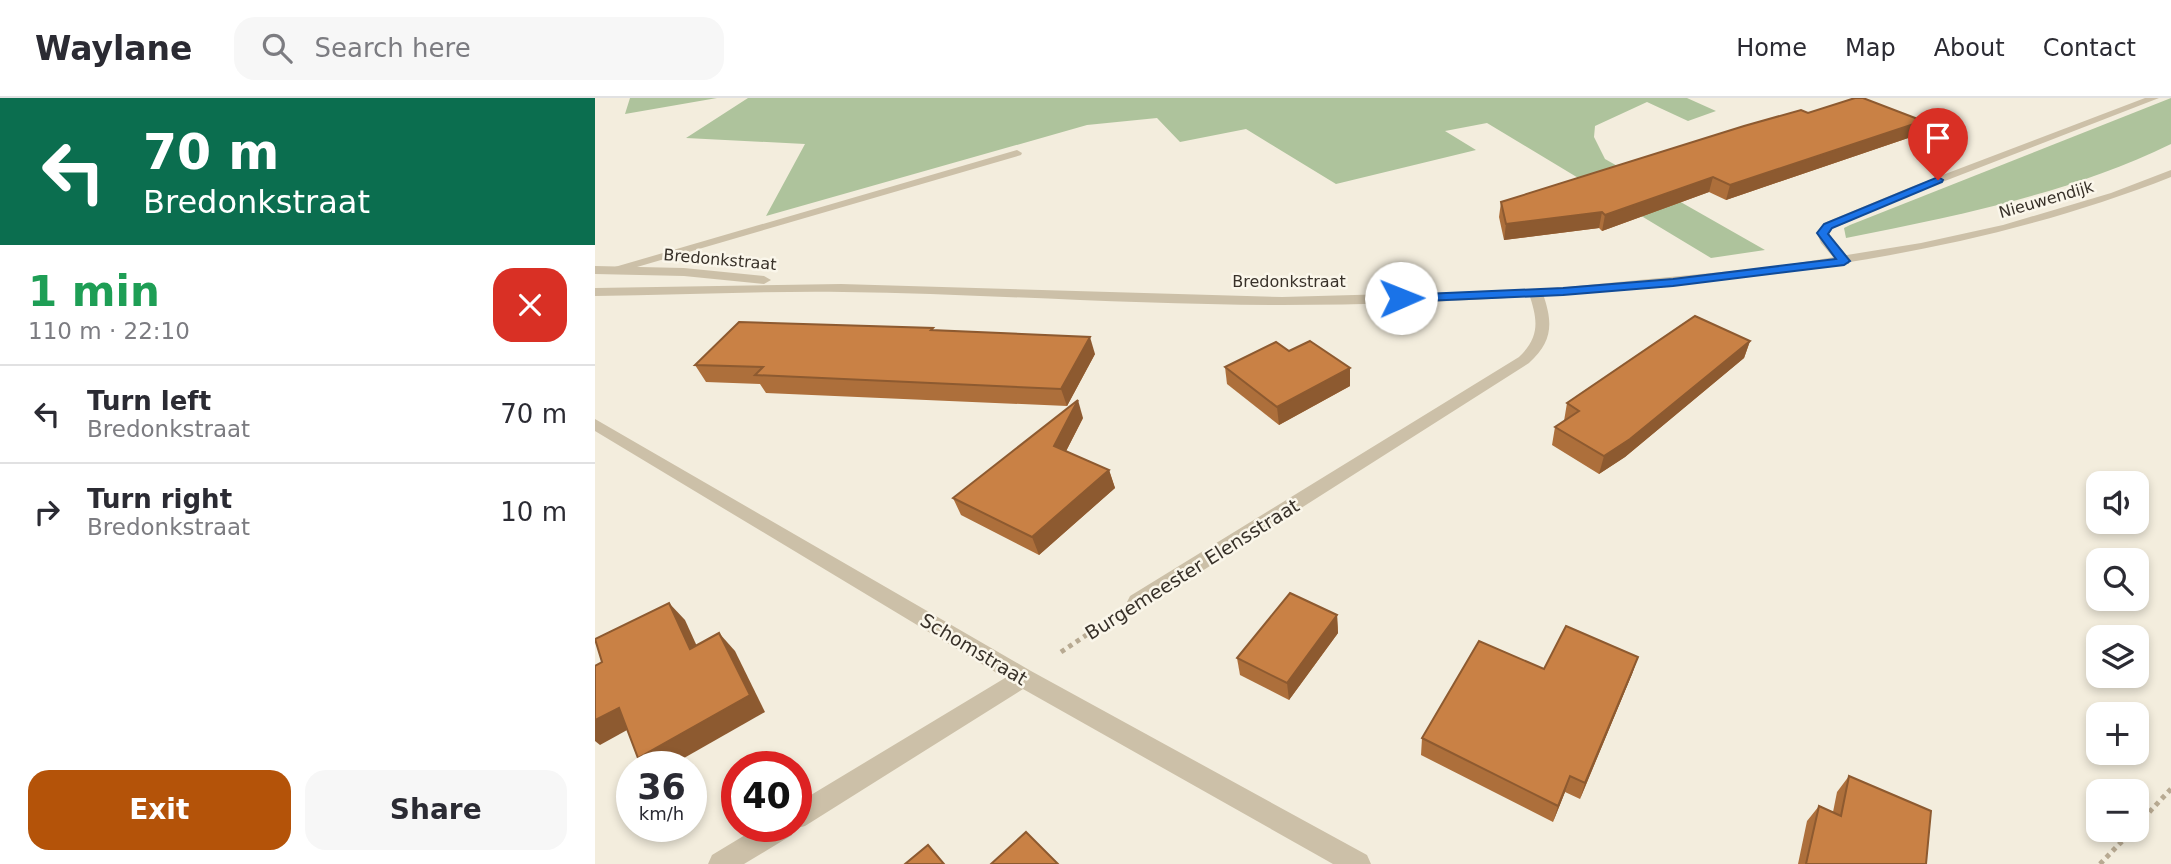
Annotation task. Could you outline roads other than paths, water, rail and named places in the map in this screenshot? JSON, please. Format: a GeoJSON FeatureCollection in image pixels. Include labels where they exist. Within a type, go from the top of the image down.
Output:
{"type":"FeatureCollection","features":[{"type":"Feature","properties":{"kind":"street"},"geometry":{"type":"LineString","coordinates":[[1844,261],[1825,240],[1823,233],[1828,226],[1915,189],[2154,98]]}},
{"type":"Feature","properties":{"kind":"street"},"geometry":{"type":"LineString","coordinates":[[602,270],[1017,153]]}},
{"type":"Feature","properties":{"kind":"street","name":"Nieuwendijk"},"geometry":{"type":"LineString","coordinates":[[1844,261],[2006,228],[2115,195],[2171,173]]}},
{"type":"Feature","properties":{"kind":"street","name":"Bredonkstraat"},"geometry":{"type":"LineString","coordinates":[[595,292],[841,288],[1282,301],[1536,294],[1673,282],[1844,261]]}},
{"type":"Feature","properties":{"kind":"street","name":"Bredonkstraat"},"geometry":{"type":"LineString","coordinates":[[602,270],[684,272],[841,288]]}},
{"type":"Feature","properties":{"kind":"street","name":"Burgemeester Elensstraat"},"geometry":{"type":"LineString","coordinates":[[1137,602],[1524,360],[1539,348],[1544,333],[1543,315],[1536,294]]}},
{"type":"Feature","properties":{"kind":"street","name":"Schomstraat"},"geometry":{"type":"LineString","coordinates":[[595,424],[1023,678],[1358,864]]}},
{"type":"Feature","properties":{"kind":"street"},"geometry":{"type":"LineString","coordinates":[[812,808],[1023,678]]}},
{"type":"Feature","properties":{"kind":"street"},"geometry":{"type":"LineString","coordinates":[[721,864],[757,842]]}}]}
